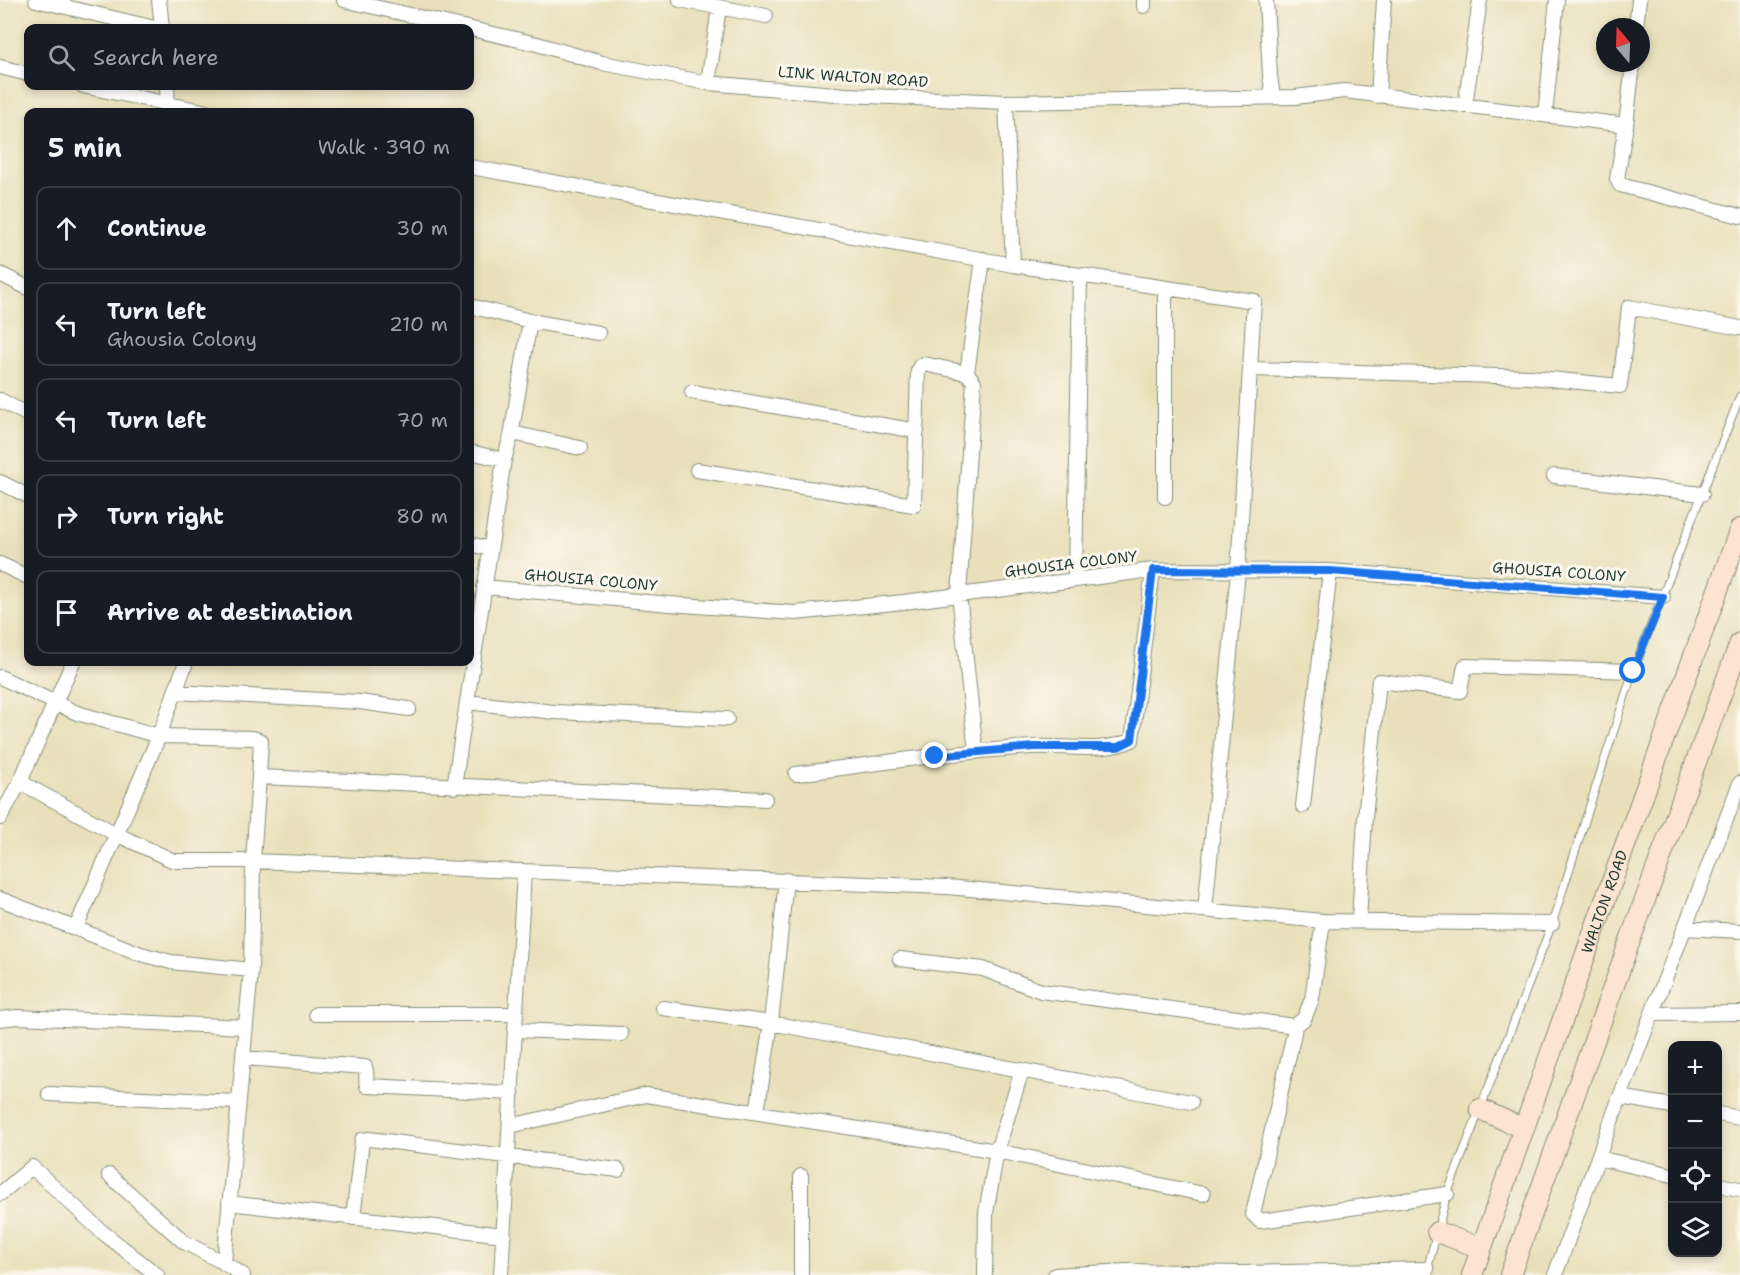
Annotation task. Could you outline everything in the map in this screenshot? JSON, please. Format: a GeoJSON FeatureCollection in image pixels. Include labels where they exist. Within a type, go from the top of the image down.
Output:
{"type":"FeatureCollection","features":[{"type":"Feature","properties":{"kind":"main road","name":"WALTON ROAD"},"geometry":{"type":"LineString","coordinates":[[1472,1275],[1740,530]]}},
{"type":"Feature","properties":{"kind":"main road"},"geometry":{"type":"LineString","coordinates":[[1510,1275],[1632,934],[1740,643]]}},
{"type":"Feature","properties":{"kind":"main road"},"geometry":{"type":"LineString","coordinates":[[1480,1109],[1524,1130]]}},
{"type":"Feature","properties":{"kind":"main road"},"geometry":{"type":"LineString","coordinates":[[1437,1232],[1481,1248]]}},
{"type":"Feature","properties":{"kind":"street"},"geometry":{"type":"LineString","coordinates":[[36,0],[138,24]]}},
{"type":"Feature","properties":{"kind":"street"},"geometry":{"type":"LineString","coordinates":[[159,0],[162,24]]}},
{"type":"Feature","properties":{"kind":"street","name":"LINK WALTON ROAD"},"geometry":{"type":"LineString","coordinates":[[344,0],[449,24]]}},
{"type":"Feature","properties":{"kind":"street"},"geometry":{"type":"LineString","coordinates":[[680,0],[766,16]]}},
{"type":"Feature","properties":{"kind":"street"},"geometry":{"type":"LineString","coordinates":[[1266,0],[1270,76],[1274,96]]}},
{"type":"Feature","properties":{"kind":"street"},"geometry":{"type":"LineString","coordinates":[[1378,96],[1384,0]]}},
{"type":"Feature","properties":{"kind":"street"},"geometry":{"type":"LineString","coordinates":[[1465,106],[1480,0]]}},
{"type":"Feature","properties":{"kind":"street"},"geometry":{"type":"LineString","coordinates":[[1545,115],[1557,0]]}},
{"type":"Feature","properties":{"kind":"street"},"geometry":{"type":"LineString","coordinates":[[1637,18],[1639,0]]}},
{"type":"Feature","properties":{"kind":"street"},"geometry":{"type":"LineString","coordinates":[[708,83],[719,8]]}},
{"type":"Feature","properties":{"kind":"street","name":"LINK WALTON ROAD"},"geometry":{"type":"LineString","coordinates":[[474,30],[537,44],[602,63],[708,83],[846,95],[1006,102],[1295,97],[1344,92],[1626,125]]}},
{"type":"Feature","properties":{"kind":"street"},"geometry":{"type":"LineString","coordinates":[[0,67],[24,73]]}},
{"type":"Feature","properties":{"kind":"street"},"geometry":{"type":"LineString","coordinates":[[1632,72],[1617,179],[1620,185],[1740,216]]}},
{"type":"Feature","properties":{"kind":"street"},"geometry":{"type":"LineString","coordinates":[[98,90],[168,108],[166,90]]}},
{"type":"Feature","properties":{"kind":"street"},"geometry":{"type":"LineString","coordinates":[[1006,102],[1012,265]]}},
{"type":"Feature","properties":{"kind":"street"},"geometry":{"type":"LineString","coordinates":[[474,168],[1012,265],[1254,301],[1239,571],[1205,910]]}},
{"type":"Feature","properties":{"kind":"street"},"geometry":{"type":"LineString","coordinates":[[967,373],[983,259]]}},
{"type":"Feature","properties":{"kind":"street"},"geometry":{"type":"LineString","coordinates":[[0,274],[24,286]]}},
{"type":"Feature","properties":{"kind":"street"},"geometry":{"type":"LineString","coordinates":[[1075,579],[1080,275]]}},
{"type":"Feature","properties":{"kind":"street"},"geometry":{"type":"LineString","coordinates":[[1165,288],[1165,497]]}},
{"type":"Feature","properties":{"kind":"street"},"geometry":{"type":"LineString","coordinates":[[474,307],[530,321],[598,333]]}},
{"type":"Feature","properties":{"kind":"street"},"geometry":{"type":"LineString","coordinates":[[1250,369],[1530,377],[1620,386],[1629,307],[1740,328]]}},
{"type":"Feature","properties":{"kind":"street"},"geometry":{"type":"LineString","coordinates":[[474,655],[504,460],[511,436],[530,321]]}},
{"type":"Feature","properties":{"kind":"street"},"geometry":{"type":"LineString","coordinates":[[698,470],[914,505],[920,366],[924,364],[967,373],[974,382],[959,594],[976,752]]}},
{"type":"Feature","properties":{"kind":"street"},"geometry":{"type":"LineString","coordinates":[[692,392],[917,431]]}},
{"type":"Feature","properties":{"kind":"street"},"geometry":{"type":"LineString","coordinates":[[0,400],[24,413]]}},
{"type":"Feature","properties":{"kind":"street"},"geometry":{"type":"LineString","coordinates":[[511,436],[517,434],[580,448]]}},
{"type":"Feature","properties":{"kind":"street"},"geometry":{"type":"LineString","coordinates":[[474,453],[504,460]]}},
{"type":"Feature","properties":{"kind":"street"},"geometry":{"type":"LineString","coordinates":[[1554,476],[1702,494]]}},
{"type":"Feature","properties":{"kind":"street"},"geometry":{"type":"LineString","coordinates":[[0,482],[24,494]]}},
{"type":"Feature","properties":{"kind":"street"},"geometry":{"type":"LineString","coordinates":[[474,545],[490,549]]}},
{"type":"Feature","properties":{"kind":"street"},"geometry":{"type":"LineString","coordinates":[[0,564],[24,575]]}},
{"type":"Feature","properties":{"kind":"street"},"geometry":{"type":"LineString","coordinates":[[796,774],[1034,747],[1118,747],[1132,740],[1153,570]]}},
{"type":"Feature","properties":{"kind":"street","name":"GHOUSIA COLONY"},"geometry":{"type":"LineString","coordinates":[[484,587],[795,613],[1153,570],[1330,571],[1663,597]]}},
{"type":"Feature","properties":{"kind":"street"},"geometry":{"type":"LineString","coordinates":[[1303,806],[1330,571]]}},
{"type":"Feature","properties":{"kind":"street"},"geometry":{"type":"LineString","coordinates":[[0,819],[20,782],[72,666]]}},
{"type":"Feature","properties":{"kind":"street"},"geometry":{"type":"LineString","coordinates":[[76,928],[159,736],[185,666]]}},
{"type":"Feature","properties":{"kind":"street"},"geometry":{"type":"LineString","coordinates":[[454,787],[472,666]]}},
{"type":"Feature","properties":{"kind":"street"},"geometry":{"type":"LineString","coordinates":[[1359,921],[1365,818],[1379,681],[1460,691],[1465,666],[1633,671]]}},
{"type":"Feature","properties":{"kind":"street"},"geometry":{"type":"LineString","coordinates":[[0,677],[77,713],[159,736],[253,738],[261,741],[253,861],[251,970],[224,1263]]}},
{"type":"Feature","properties":{"kind":"street"},"geometry":{"type":"LineString","coordinates":[[175,692],[360,702],[409,709]]}},
{"type":"Feature","properties":{"kind":"street"},"geometry":{"type":"LineString","coordinates":[[467,702],[554,712],[727,719]]}},
{"type":"Feature","properties":{"kind":"street"},"geometry":{"type":"LineString","coordinates":[[259,777],[454,787],[765,798]]}},
{"type":"Feature","properties":{"kind":"street"},"geometry":{"type":"LineString","coordinates":[[20,782],[116,834],[174,861],[253,861],[947,887],[1323,921],[1552,924]]}},
{"type":"Feature","properties":{"kind":"street"},"geometry":{"type":"LineString","coordinates":[[1555,1275],[1684,928],[1735,812],[1740,783]]}},
{"type":"Feature","properties":{"kind":"street"},"geometry":{"type":"LineString","coordinates":[[501,1275],[524,872]]}},
{"type":"Feature","properties":{"kind":"street"},"geometry":{"type":"LineString","coordinates":[[757,1112],[771,1023],[786,880]]}},
{"type":"Feature","properties":{"kind":"street"},"geometry":{"type":"LineString","coordinates":[[0,899],[141,954],[171,962],[251,970]]}},
{"type":"Feature","properties":{"kind":"street"},"geometry":{"type":"LineString","coordinates":[[900,959],[983,969],[1041,990],[1294,1026],[1304,1019],[1309,1009],[1323,921]]}},
{"type":"Feature","properties":{"kind":"street"},"geometry":{"type":"LineString","coordinates":[[1684,928],[1740,931]]}},
{"type":"Feature","properties":{"kind":"street"},"geometry":{"type":"LineString","coordinates":[[663,1008],[771,1023],[1191,1101]]}},
{"type":"Feature","properties":{"kind":"street"},"geometry":{"type":"LineString","coordinates":[[1652,1014],[1740,1013]]}},
{"type":"Feature","properties":{"kind":"street"},"geometry":{"type":"LineString","coordinates":[[316,1014],[516,1014]]}},
{"type":"Feature","properties":{"kind":"street"},"geometry":{"type":"LineString","coordinates":[[0,1019],[17,1017],[246,1027]]}},
{"type":"Feature","properties":{"kind":"street"},"geometry":{"type":"LineString","coordinates":[[1294,1026],[1253,1214],[1260,1221],[1447,1194]]}},
{"type":"Feature","properties":{"kind":"street"},"geometry":{"type":"LineString","coordinates":[[515,1030],[621,1034]]}},
{"type":"Feature","properties":{"kind":"street"},"geometry":{"type":"LineString","coordinates":[[243,1058],[365,1067],[367,1086],[512,1093]]}},
{"type":"Feature","properties":{"kind":"street"},"geometry":{"type":"LineString","coordinates":[[985,1275],[986,1213],[997,1151],[1022,1070]]}},
{"type":"Feature","properties":{"kind":"street"},"geometry":{"type":"LineString","coordinates":[[50,1094],[238,1102]]}},
{"type":"Feature","properties":{"kind":"street"},"geometry":{"type":"LineString","coordinates":[[510,1126],[646,1095],[997,1151],[1203,1194]]}},
{"type":"Feature","properties":{"kind":"street"},"geometry":{"type":"LineString","coordinates":[[1620,1097],[1668,1105]]}},
{"type":"Feature","properties":{"kind":"street"},"geometry":{"type":"LineString","coordinates":[[1722,1115],[1740,1118]]}},
{"type":"Feature","properties":{"kind":"street"},"geometry":{"type":"LineString","coordinates":[[353,1218],[362,1140],[369,1139],[618,1170]]}},
{"type":"Feature","properties":{"kind":"street"},"geometry":{"type":"LineString","coordinates":[[1598,1158],[1668,1174]]}},
{"type":"Feature","properties":{"kind":"street"},"geometry":{"type":"LineString","coordinates":[[0,1194],[33,1167],[101,1231],[158,1275]]}},
{"type":"Feature","properties":{"kind":"street"},"geometry":{"type":"LineString","coordinates":[[109,1175],[184,1242],[243,1275]]}},
{"type":"Feature","properties":{"kind":"street"},"geometry":{"type":"LineString","coordinates":[[801,1176],[801,1275]]}},
{"type":"Feature","properties":{"kind":"street"},"geometry":{"type":"LineString","coordinates":[[1722,1186],[1740,1190]]}},
{"type":"Feature","properties":{"kind":"street"},"geometry":{"type":"LineString","coordinates":[[229,1203],[504,1235]]}},
{"type":"Feature","properties":{"kind":"street"},"geometry":{"type":"LineString","coordinates":[[1055,1275],[1426,1272]]}},
{"type":"Feature","properties":{"kind":"lane"},"geometry":{"type":"LineString","coordinates":[[1426,1272],[1447,1194],[1552,924],[1633,671],[1740,396]]}},
{"type":"Feature","properties":{"kind":"route"},"geometry":{"type":"LineString","coordinates":[[935,756],[1034,747],[1118,747],[1132,740],[1153,570],[1330,571],[1663,597],[1633,671]]}}]}
